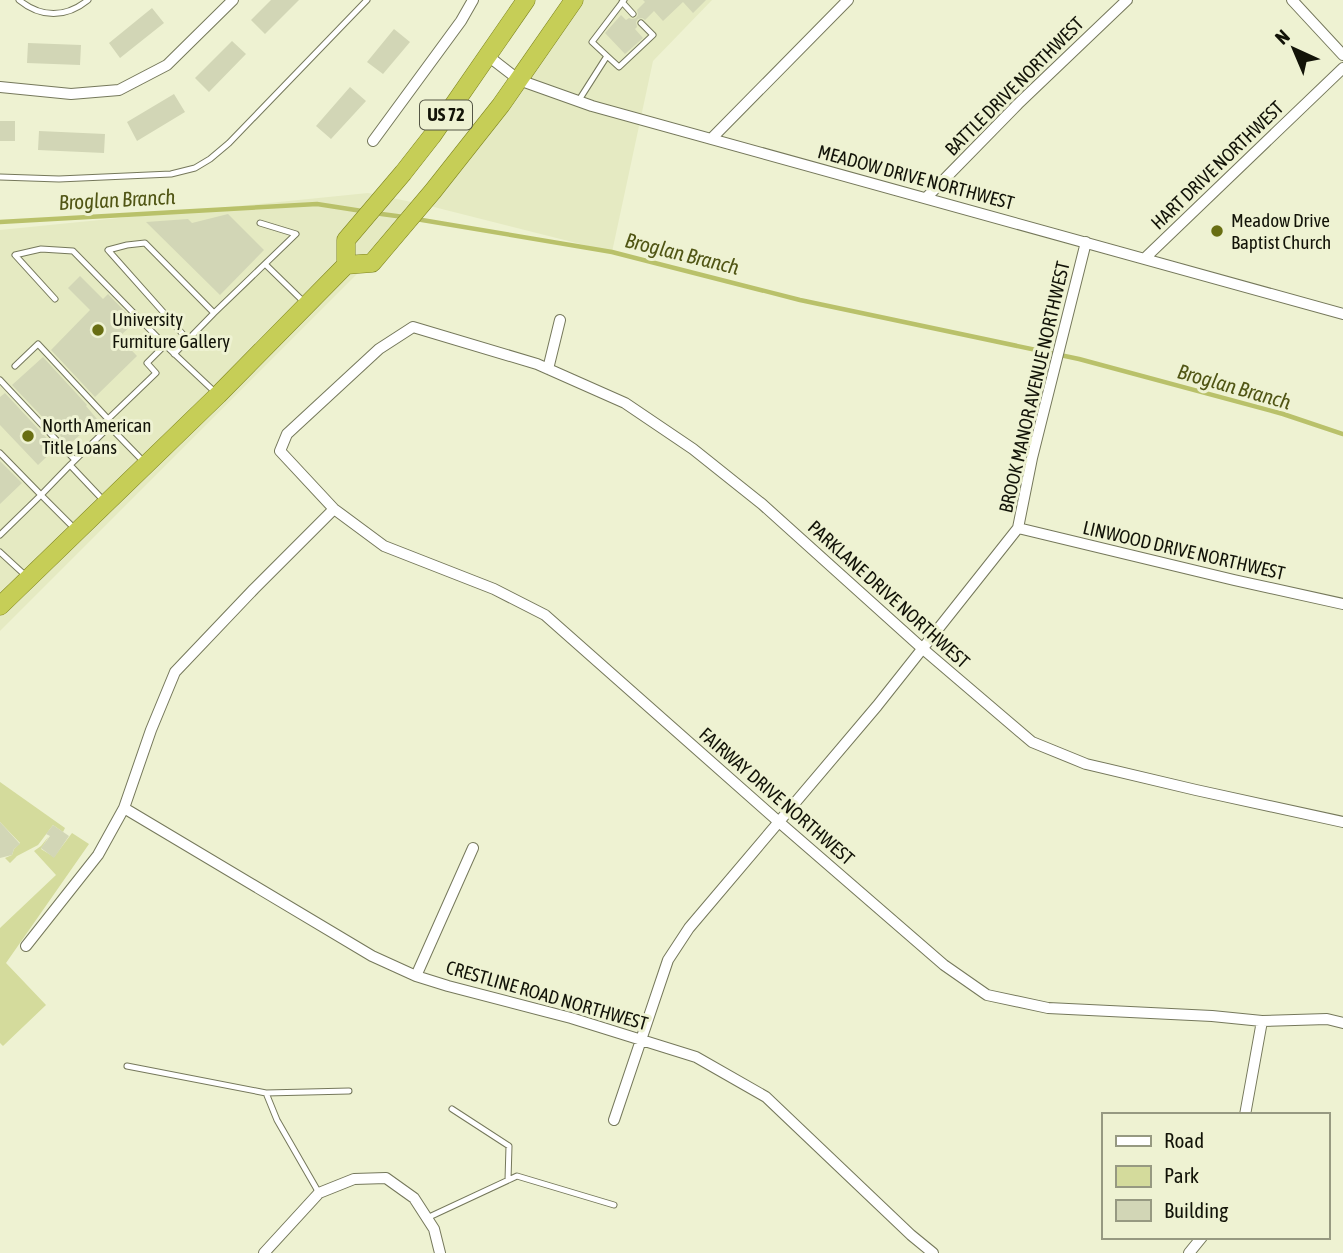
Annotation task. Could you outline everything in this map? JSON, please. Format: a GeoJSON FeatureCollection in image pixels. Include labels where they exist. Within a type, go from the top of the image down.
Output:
{"type":"FeatureCollection","features":[{"type":"Feature","properties":{"kind":"highway","name":"US 72"},"geometry":{"type":"LineString","coordinates":[[527,0],[432,136],[346,240],[346,265],[372,263],[502,105],[574,0]]}},
{"type":"Feature","properties":{"kind":"highway"},"geometry":{"type":"LineString","coordinates":[[0,606],[218,395],[346,265]]}},
{"type":"Feature","properties":{"kind":"street"},"geometry":{"type":"LineString","coordinates":[[0,87],[71,94],[120,90],[167,65],[233,0]]}},
{"type":"Feature","properties":{"kind":"street"},"geometry":{"type":"LineString","coordinates":[[373,141],[461,21],[473,0]]}},
{"type":"Feature","properties":{"kind":"street"},"geometry":{"type":"LineString","coordinates":[[711,139],[848,0]]}},
{"type":"Feature","properties":{"kind":"street","name":"BATTLE DRIVE NORTHWEST"},"geometry":{"type":"LineString","coordinates":[[926,198],[1018,104],[1127,0]]}},
{"type":"Feature","properties":{"kind":"street"},"geometry":{"type":"LineString","coordinates":[[1292,0],[1343,55]]}},
{"type":"Feature","properties":{"kind":"street","name":"MEADOW DRIVE NORTHWEST"},"geometry":{"type":"LineString","coordinates":[[488,56],[519,80],[592,106],[1343,314]]}},
{"type":"Feature","properties":{"kind":"street","name":"HART DRIVE NORTHWEST"},"geometry":{"type":"LineString","coordinates":[[1145,258],[1343,68]]}},
{"type":"Feature","properties":{"kind":"street","name":"BROOK MANOR AVENUE NORTHWEST"},"geometry":{"type":"LineString","coordinates":[[614,1120],[668,960],[689,928],[923,649],[1018,528],[1032,458],[1086,242]]}},
{"type":"Feature","properties":{"kind":"street"},"geometry":{"type":"LineString","coordinates":[[548,369],[560,320]]}},
{"type":"Feature","properties":{"kind":"street","name":"PARKLANE DRIVE NORTHWEST"},"geometry":{"type":"LineString","coordinates":[[300,422],[379,349],[413,327],[537,364],[625,403],[693,449],[762,504],[923,649],[1032,742],[1086,764],[1343,822]]}},
{"type":"Feature","properties":{"kind":"street","name":"FAIRWAY DRIVE NORTHWEST"},"geometry":{"type":"LineString","coordinates":[[300,422],[287,433],[280,451],[334,509],[384,546],[494,589],[545,615],[944,965],[987,995],[1048,1008],[1262,1021],[1327,1019],[1343,1023]]}},
{"type":"Feature","properties":{"kind":"street"},"geometry":{"type":"LineString","coordinates":[[26,946],[99,855],[124,808],[151,730],[175,672],[334,509]]}},
{"type":"Feature","properties":{"kind":"street","name":"LINWOOD DRIVE NORTHWEST"},"geometry":{"type":"LineString","coordinates":[[1018,528],[1343,604]]}},
{"type":"Feature","properties":{"kind":"street","name":"CRESTLINE ROAD NORTHWEST"},"geometry":{"type":"LineString","coordinates":[[124,808],[372,956],[416,976],[571,1018],[696,1057],[766,1097],[933,1253]]}},
{"type":"Feature","properties":{"kind":"street"},"geometry":{"type":"LineString","coordinates":[[416,976],[473,848]]}},
{"type":"Feature","properties":{"kind":"street"},"geometry":{"type":"LineString","coordinates":[[1245,1113],[1262,1021]]}},
{"type":"Feature","properties":{"kind":"street"},"geometry":{"type":"LineString","coordinates":[[264,1253],[319,1194],[354,1179],[386,1178],[414,1198],[434,1229],[440,1253]]}},
{"type":"Feature","properties":{"kind":"street"},"geometry":{"type":"LineString","coordinates":[[1189,1253],[1200,1239]]}},
{"type":"Feature","properties":{"kind":"lane"},"geometry":{"type":"LineString","coordinates":[[19,0],[36,11],[49,15],[68,12],[89,0]]}},
{"type":"Feature","properties":{"kind":"lane"},"geometry":{"type":"LineString","coordinates":[[0,177],[59,179],[171,174],[195,168],[229,143],[367,0]]}},
{"type":"Feature","properties":{"kind":"lane"},"geometry":{"type":"LineString","coordinates":[[633,14],[623,1],[592,42],[619,67],[653,35],[641,23]]}},
{"type":"Feature","properties":{"kind":"lane"},"geometry":{"type":"LineString","coordinates":[[579,100],[607,56]]}},
{"type":"Feature","properties":{"kind":"lane"},"geometry":{"type":"LineString","coordinates":[[174,354],[296,234],[260,223]]}},
{"type":"Feature","properties":{"kind":"lane"},"geometry":{"type":"LineString","coordinates":[[188,340],[108,250],[145,243],[214,313]]}},
{"type":"Feature","properties":{"kind":"lane"},"geometry":{"type":"LineString","coordinates":[[55,299],[15,255],[41,249],[73,251],[218,395]]}},
{"type":"Feature","properties":{"kind":"lane"},"geometry":{"type":"LineString","coordinates":[[265,264],[307,305]]}},
{"type":"Feature","properties":{"kind":"lane"},"geometry":{"type":"LineString","coordinates":[[15,366],[38,344],[108,419]]}},
{"type":"Feature","properties":{"kind":"lane"},"geometry":{"type":"LineString","coordinates":[[146,465],[105,422],[156,373],[147,363],[165,345]]}},
{"type":"Feature","properties":{"kind":"lane"},"geometry":{"type":"LineString","coordinates":[[0,380],[106,503]]}},
{"type":"Feature","properties":{"kind":"lane"},"geometry":{"type":"LineString","coordinates":[[0,535],[109,427]]}},
{"type":"Feature","properties":{"kind":"lane"},"geometry":{"type":"LineString","coordinates":[[0,453],[77,531]]}},
{"type":"Feature","properties":{"kind":"lane"},"geometry":{"type":"LineString","coordinates":[[0,552],[29,579]]}},
{"type":"Feature","properties":{"kind":"lane"},"geometry":{"type":"LineString","coordinates":[[127,1066],[266,1093],[349,1091]]}},
{"type":"Feature","properties":{"kind":"lane"},"geometry":{"type":"LineString","coordinates":[[266,1093],[277,1120],[319,1194]]}},
{"type":"Feature","properties":{"kind":"lane"},"geometry":{"type":"LineString","coordinates":[[452,1109],[509,1146],[508,1180]]}},
{"type":"Feature","properties":{"kind":"lane"},"geometry":{"type":"LineString","coordinates":[[427,1218],[517,1176],[614,1205]]}},
{"type":"Feature","properties":{"kind":"shaded area"},"geometry":{"type":"Polygon","coordinates":[[[573,0],[712,0],[653,61],[612,252],[426,205],[573,0]]]}},
{"type":"Feature","properties":{"kind":"shaded area"},"geometry":{"type":"Polygon","coordinates":[[[368,193],[426,205],[0,631],[0,230],[368,193]]]}},
{"type":"Feature","properties":{"kind":"green space"},"geometry":{"type":"Polygon","coordinates":[[[0,782],[65,828],[63,832],[53,825],[38,845],[17,856],[10,863],[5,858],[12,855],[20,843],[0,822],[0,782]]]}},
{"type":"Feature","properties":{"kind":"green space"},"geometry":{"type":"Polygon","coordinates":[[[72,833],[89,844],[6,963],[46,1005],[3,1046],[0,1043],[0,928],[56,875],[34,851],[49,836],[41,849],[54,857],[72,833]]]}},
{"type":"Feature","properties":{"kind":"building"},"geometry":{"type":"Polygon","coordinates":[[[271,0],[299,0],[265,34],[251,20],[271,0]]]}},
{"type":"Feature","properties":{"kind":"building"},"geometry":{"type":"Polygon","coordinates":[[[643,0],[706,0],[693,13],[683,2],[663,21],[654,11],[645,20],[638,19],[635,29],[643,38],[625,54],[605,33],[621,15],[626,20],[636,18],[637,10],[645,2],[643,0]]]}},
{"type":"Feature","properties":{"kind":"building"},"geometry":{"type":"Polygon","coordinates":[[[152,8],[164,23],[120,58],[109,43],[152,8]]]}},
{"type":"Feature","properties":{"kind":"building"},"geometry":{"type":"Polygon","coordinates":[[[394,29],[410,42],[383,74],[367,62],[394,29]]]}},
{"type":"Feature","properties":{"kind":"building"},"geometry":{"type":"Polygon","coordinates":[[[232,41],[246,54],[209,92],[195,78],[232,41]]]}},
{"type":"Feature","properties":{"kind":"building"},"geometry":{"type":"Polygon","coordinates":[[[28,43],[81,45],[80,65],[27,63],[28,43]]]}},
{"type":"Feature","properties":{"kind":"building"},"geometry":{"type":"Polygon","coordinates":[[[350,87],[366,101],[331,139],[316,126],[350,87]]]}},
{"type":"Feature","properties":{"kind":"building"},"geometry":{"type":"Polygon","coordinates":[[[174,94],[185,112],[137,141],[127,122],[174,94]]]}},
{"type":"Feature","properties":{"kind":"building"},"geometry":{"type":"Polygon","coordinates":[[[0,121],[15,121],[15,141],[0,141],[0,121]]]}},
{"type":"Feature","properties":{"kind":"building"},"geometry":{"type":"Polygon","coordinates":[[[39,131],[105,134],[104,153],[38,150],[39,131]]]}},
{"type":"Feature","properties":{"kind":"building"},"geometry":{"type":"Polygon","coordinates":[[[228,214],[264,250],[220,295],[146,222],[188,219],[192,223],[228,214]]]}},
{"type":"Feature","properties":{"kind":"building","name":"University Furniture Gallery"},"geometry":{"type":"Polygon","coordinates":[[[80,276],[103,299],[108,294],[135,322],[119,337],[137,356],[95,397],[51,350],[90,310],[68,288],[80,276]]]}},
{"type":"Feature","properties":{"kind":"building"},"geometry":{"type":"Polygon","coordinates":[[[43,357],[97,419],[69,445],[12,385],[43,357]]]}},
{"type":"Feature","properties":{"kind":"building","name":"North American Title Loans"},"geometry":{"type":"Polygon","coordinates":[[[5,393],[56,448],[38,465],[0,425],[0,397],[5,393]]]}},
{"type":"Feature","properties":{"kind":"building"},"geometry":{"type":"Polygon","coordinates":[[[0,461],[22,483],[0,504],[0,461]]]}},
{"type":"Feature","properties":{"kind":"building"},"geometry":{"type":"Polygon","coordinates":[[[0,822],[20,844],[12,855],[0,858],[0,822]]]}},
{"type":"Feature","properties":{"kind":"building"},"geometry":{"type":"Polygon","coordinates":[[[53,825],[69,836],[54,858],[41,848],[50,836],[46,834],[53,825]]]}},
{"type":"Feature","properties":{"kind":"waterway","name":"Broglan Branch"},"geometry":{"type":"LineString","coordinates":[[0,222],[317,204],[362,211]]}},
{"type":"Feature","properties":{"kind":"waterway","name":"Broglan Branch"},"geometry":{"type":"LineString","coordinates":[[374,213],[404,217]]}},
{"type":"Feature","properties":{"kind":"waterway","name":"Broglan Branch"},"geometry":{"type":"LineString","coordinates":[[416,219],[612,252],[800,300],[1079,359],[1283,414],[1343,434]]}},
{"type":"Feature","properties":{"kind":"place","name":"Meadow Drive Baptist Church"},"geometry":{"type":"Point","coordinates":[1217,231]}},
{"type":"Feature","properties":{"kind":"place","name":"University Furniture Gallery"},"geometry":{"type":"Point","coordinates":[98,330]}},
{"type":"Feature","properties":{"kind":"place","name":"North American Title Loans"},"geometry":{"type":"Point","coordinates":[28,436]}}]}
